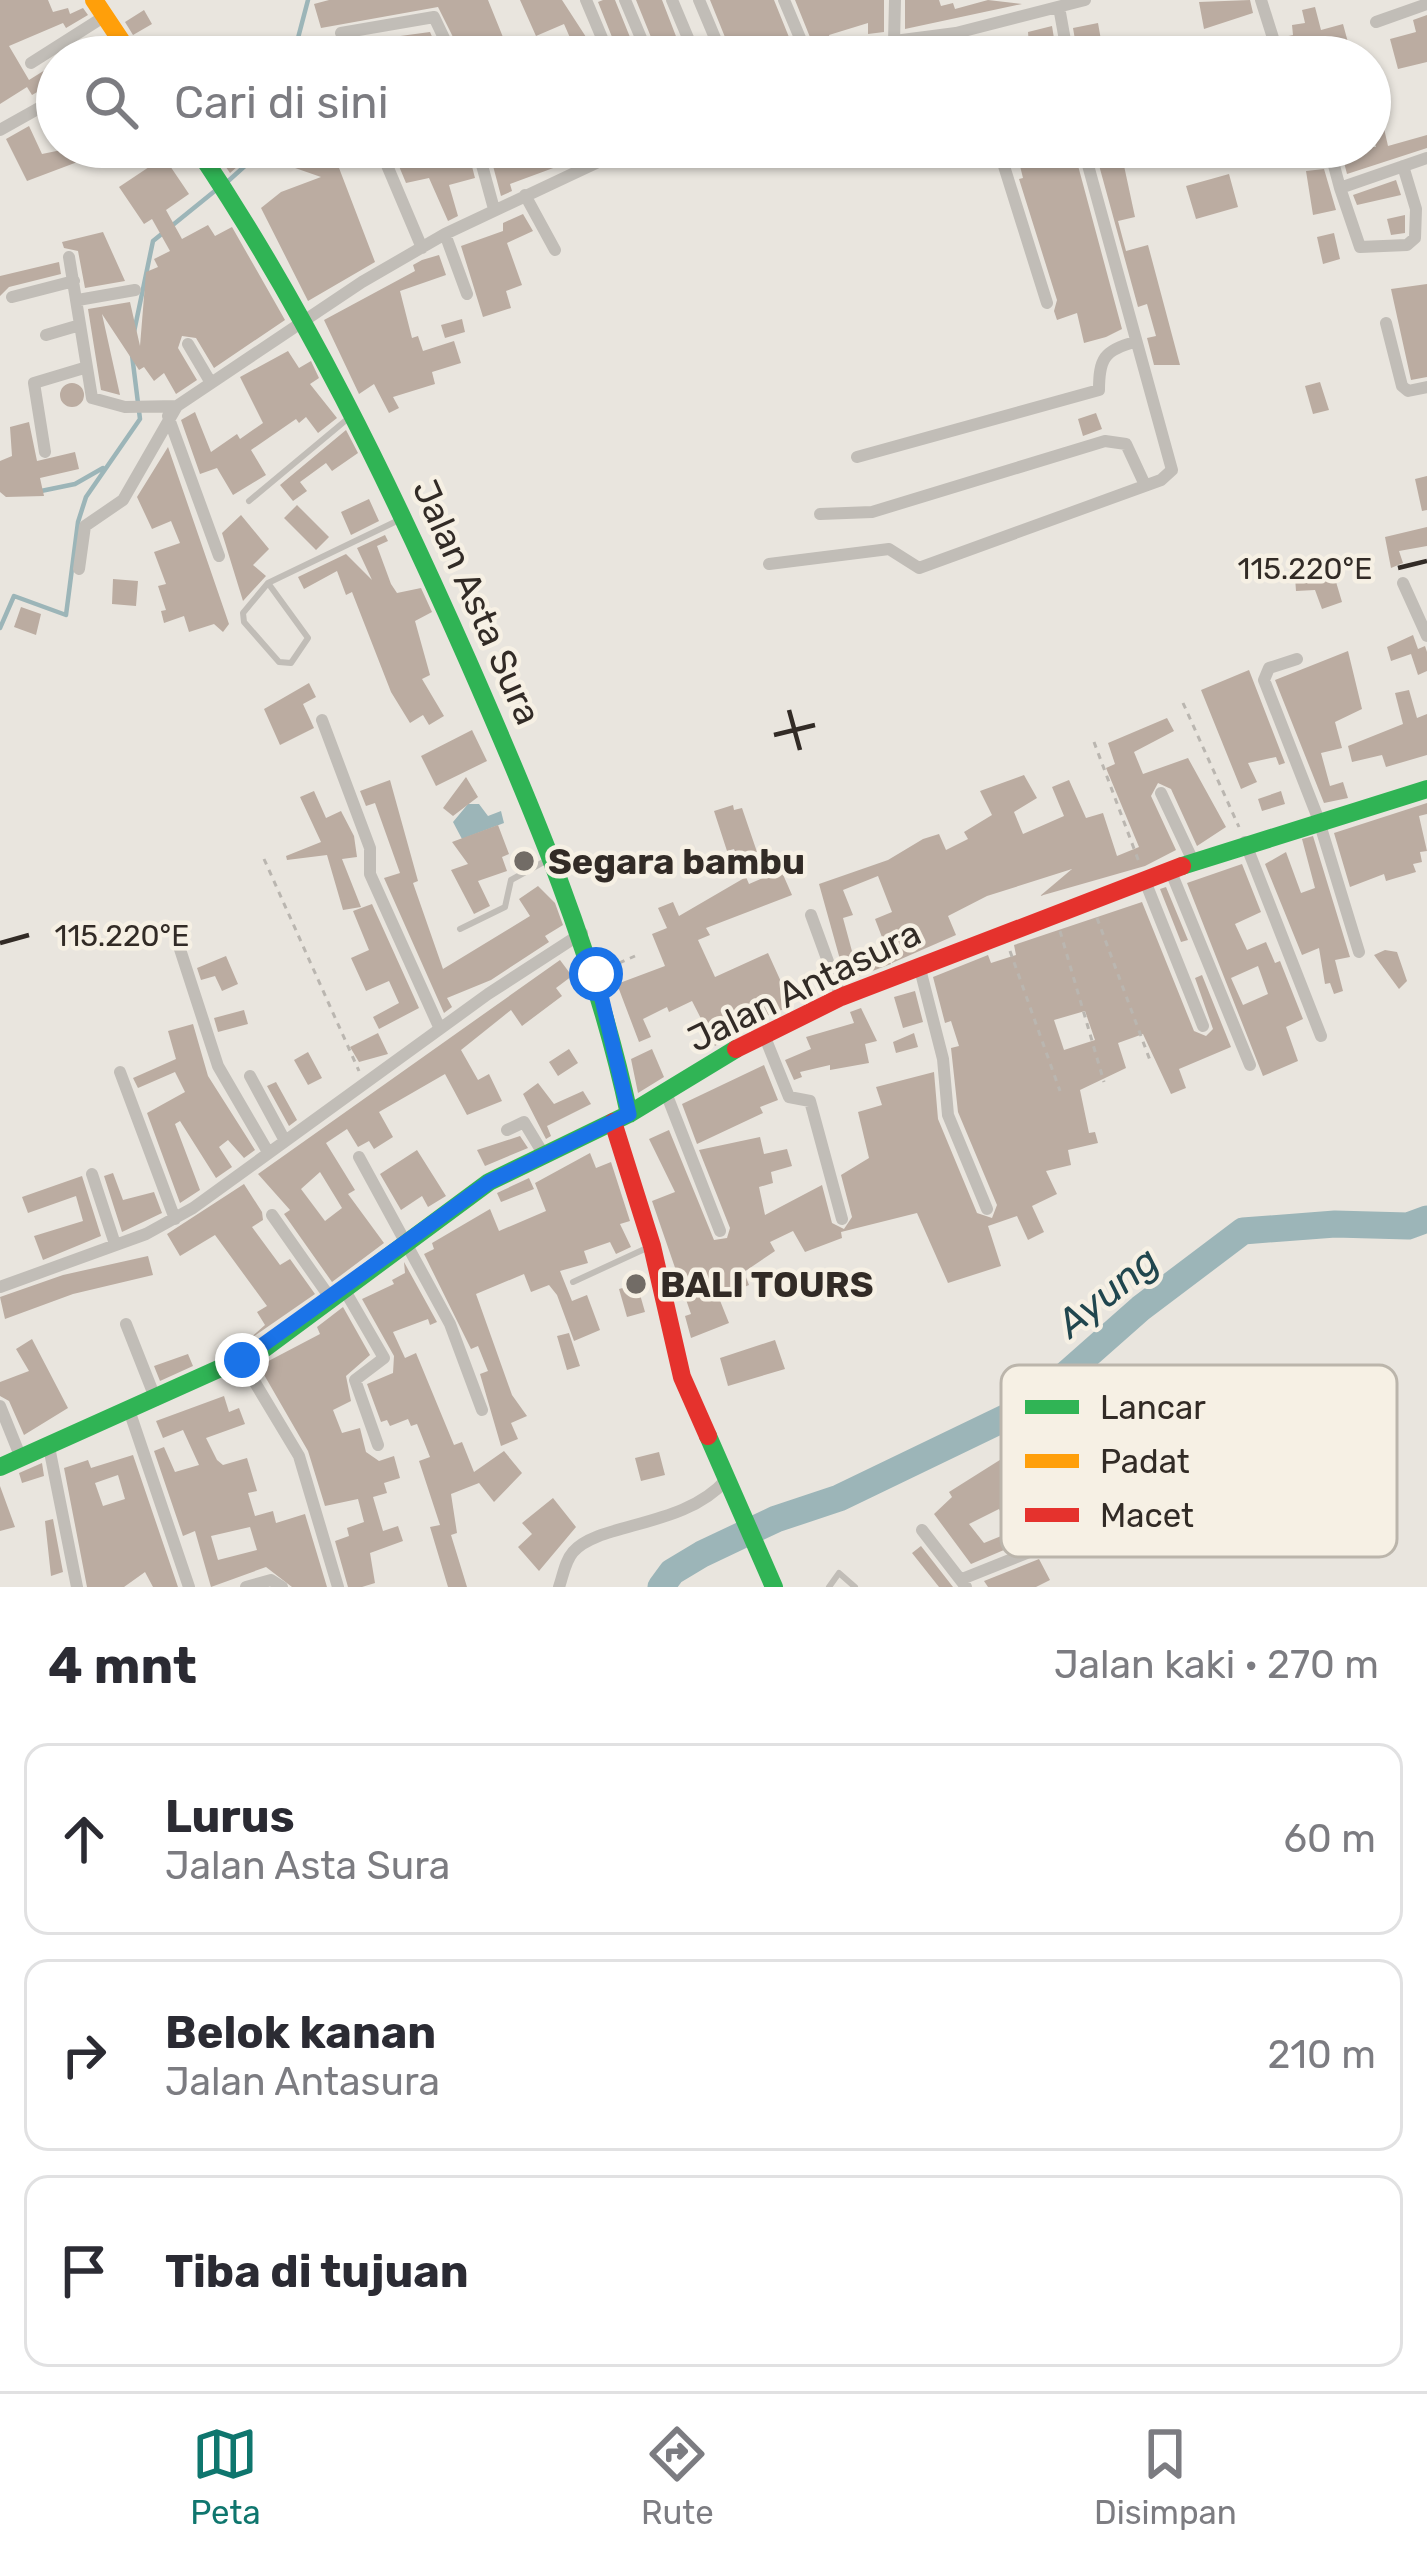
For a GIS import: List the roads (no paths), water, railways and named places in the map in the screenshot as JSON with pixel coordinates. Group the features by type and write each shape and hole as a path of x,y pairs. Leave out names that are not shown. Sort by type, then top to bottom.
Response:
{"street":[{"path":"586,0 601,36"},
{"path":"625,0 640,36"},
{"path":"672,0 687,36"},
{"path":"699,0 714,36"},
{"path":"784,0 799,36"},
{"path":"894,36 895,0"},
{"path":"1015,0 1019,18"},
{"path":"935,36 1085,0"},
{"path":"1262,0 1273,36"},
{"path":"1376,22 1427,4"},
{"path":"1049,6 1060,36"},
{"path":"65,36 100,8 118,36"},
{"path":"341,33 434,17 443,36"},
{"path":"32,63 36,60"},
{"path":"0,130 36,110"},
{"path":"1340,188 1427,158"},
{"path":"1335,168 1360,247 1410,244 1418,220 1403,166"},
{"name":"Jalan Asta Sura","path":"211,168 244,215 304,321 404,517 582,933 596,974 621,1118 682,1376 774,1587"},
{"path":"388,168 422,248"},
{"path":"483,168 494,209"},
{"path":"80,569 82,530 124,500 172,411 304,321 445,234 592,168"},
{"path":"1005,168 1047,303"},
{"path":"769,564 890,549 920,568 1167,476 1173,463 1089,168"},
{"path":"525,195 555,250"},
{"path":"445,234 467,295"},
{"path":"69,256 88,391 96,403 172,411"},
{"path":"12,297 74,281"},
{"path":"78,300 135,290"},
{"path":"1386,322 1402,386 1408,391 1427,388"},
{"path":"46,335 80,326"},
{"path":"857,457 1099,390 1100,362 1111,348 1135,341"},
{"path":"188,344 211,383"},
{"path":"45,452 34,383 84,368"},
{"path":"172,411 219,556"},
{"path":"820,514 872,512 1119,440 1126,444 1145,485"},
{"path":"1403,583 1427,636"},
{"path":"1297,659 1267,669 1264,680 1318,818 1359,952"},
{"path":"322,720 370,848 370,874 440,1029"},
{"name":"Jalan Antasura","path":"0,1467 242,1360 489,1182 621,1118 720,1058 841,998 1245,842 1427,788"},
{"path":"1161,793 1194,862"},
{"path":"1245,842 1321,1036"},
{"path":"1171,872 1250,1065"},
{"path":"1145,881 1203,1026"},
{"path":"811,915 841,998"},
{"path":"0,1287 175,1219 582,933"},
{"path":"177,940 218,1066 268,1152"},
{"path":"919,965 943,1059 948,1115 987,1209"},
{"path":"764,1035 789,1097 810,1101 842,1219"},
{"path":"120,1072 175,1219"},
{"path":"250,1076 284,1139"},
{"path":"666,1093 720,1231"},
{"path":"507,1130 524,1123 544,1155"},
{"path":"359,1157 450,1324 482,1410"},
{"path":"92,1174 115,1244"},
{"path":"272,1215 384,1358 355,1380 378,1444"},
{"path":"126,1324 156,1401"},
{"path":"242,1360 298,1456 338,1587"},
{"path":"0,1406 21,1458"},
{"path":"130,1413 189,1587"},
{"path":"49,1447 77,1587"},
{"path":"559,1587 570,1557 582,1544 684,1512 704,1503 726,1480"},
{"path":"922,1530 964,1583 1019,1557"},
{"path":"246,1587 272,1580 282,1587"}],"lane":[{"path":"249,501 354,414"},
{"path":"268,583 308,638 291,663 279,662 242,616 268,583 404,517"},
{"path":"460,929 505,907 511,880 552,858"},
{"path":"573,1282 652,1246"},
{"path":"829,1587 839,1573 855,1587"}],"water":[{"path":"468,804 479,804 488,816 501,811 504,823 462,839 453,822"}],"waterway":[{"path":"299,36 308,0"},
{"path":"226,183 243,168"},
{"path":"134,332 153,241 216,190"},
{"path":"0,628 14,596 66,615 78,522 86,497 140,419 132,355"},
{"path":"41,491 75,484 103,468"},
{"name":"Ayung","path":"1076,1365 1141,1308 1243,1231 1335,1224 1408,1226 1427,1219"},
{"name":"Ayung","path":"661,1587 672,1572 702,1554 776,1519 839,1498 1001,1420"}],"place":[{"name":"Segara bambu","path":"524,861"},
{"name":"BALI TOURS","path":"636,1284"}]}
